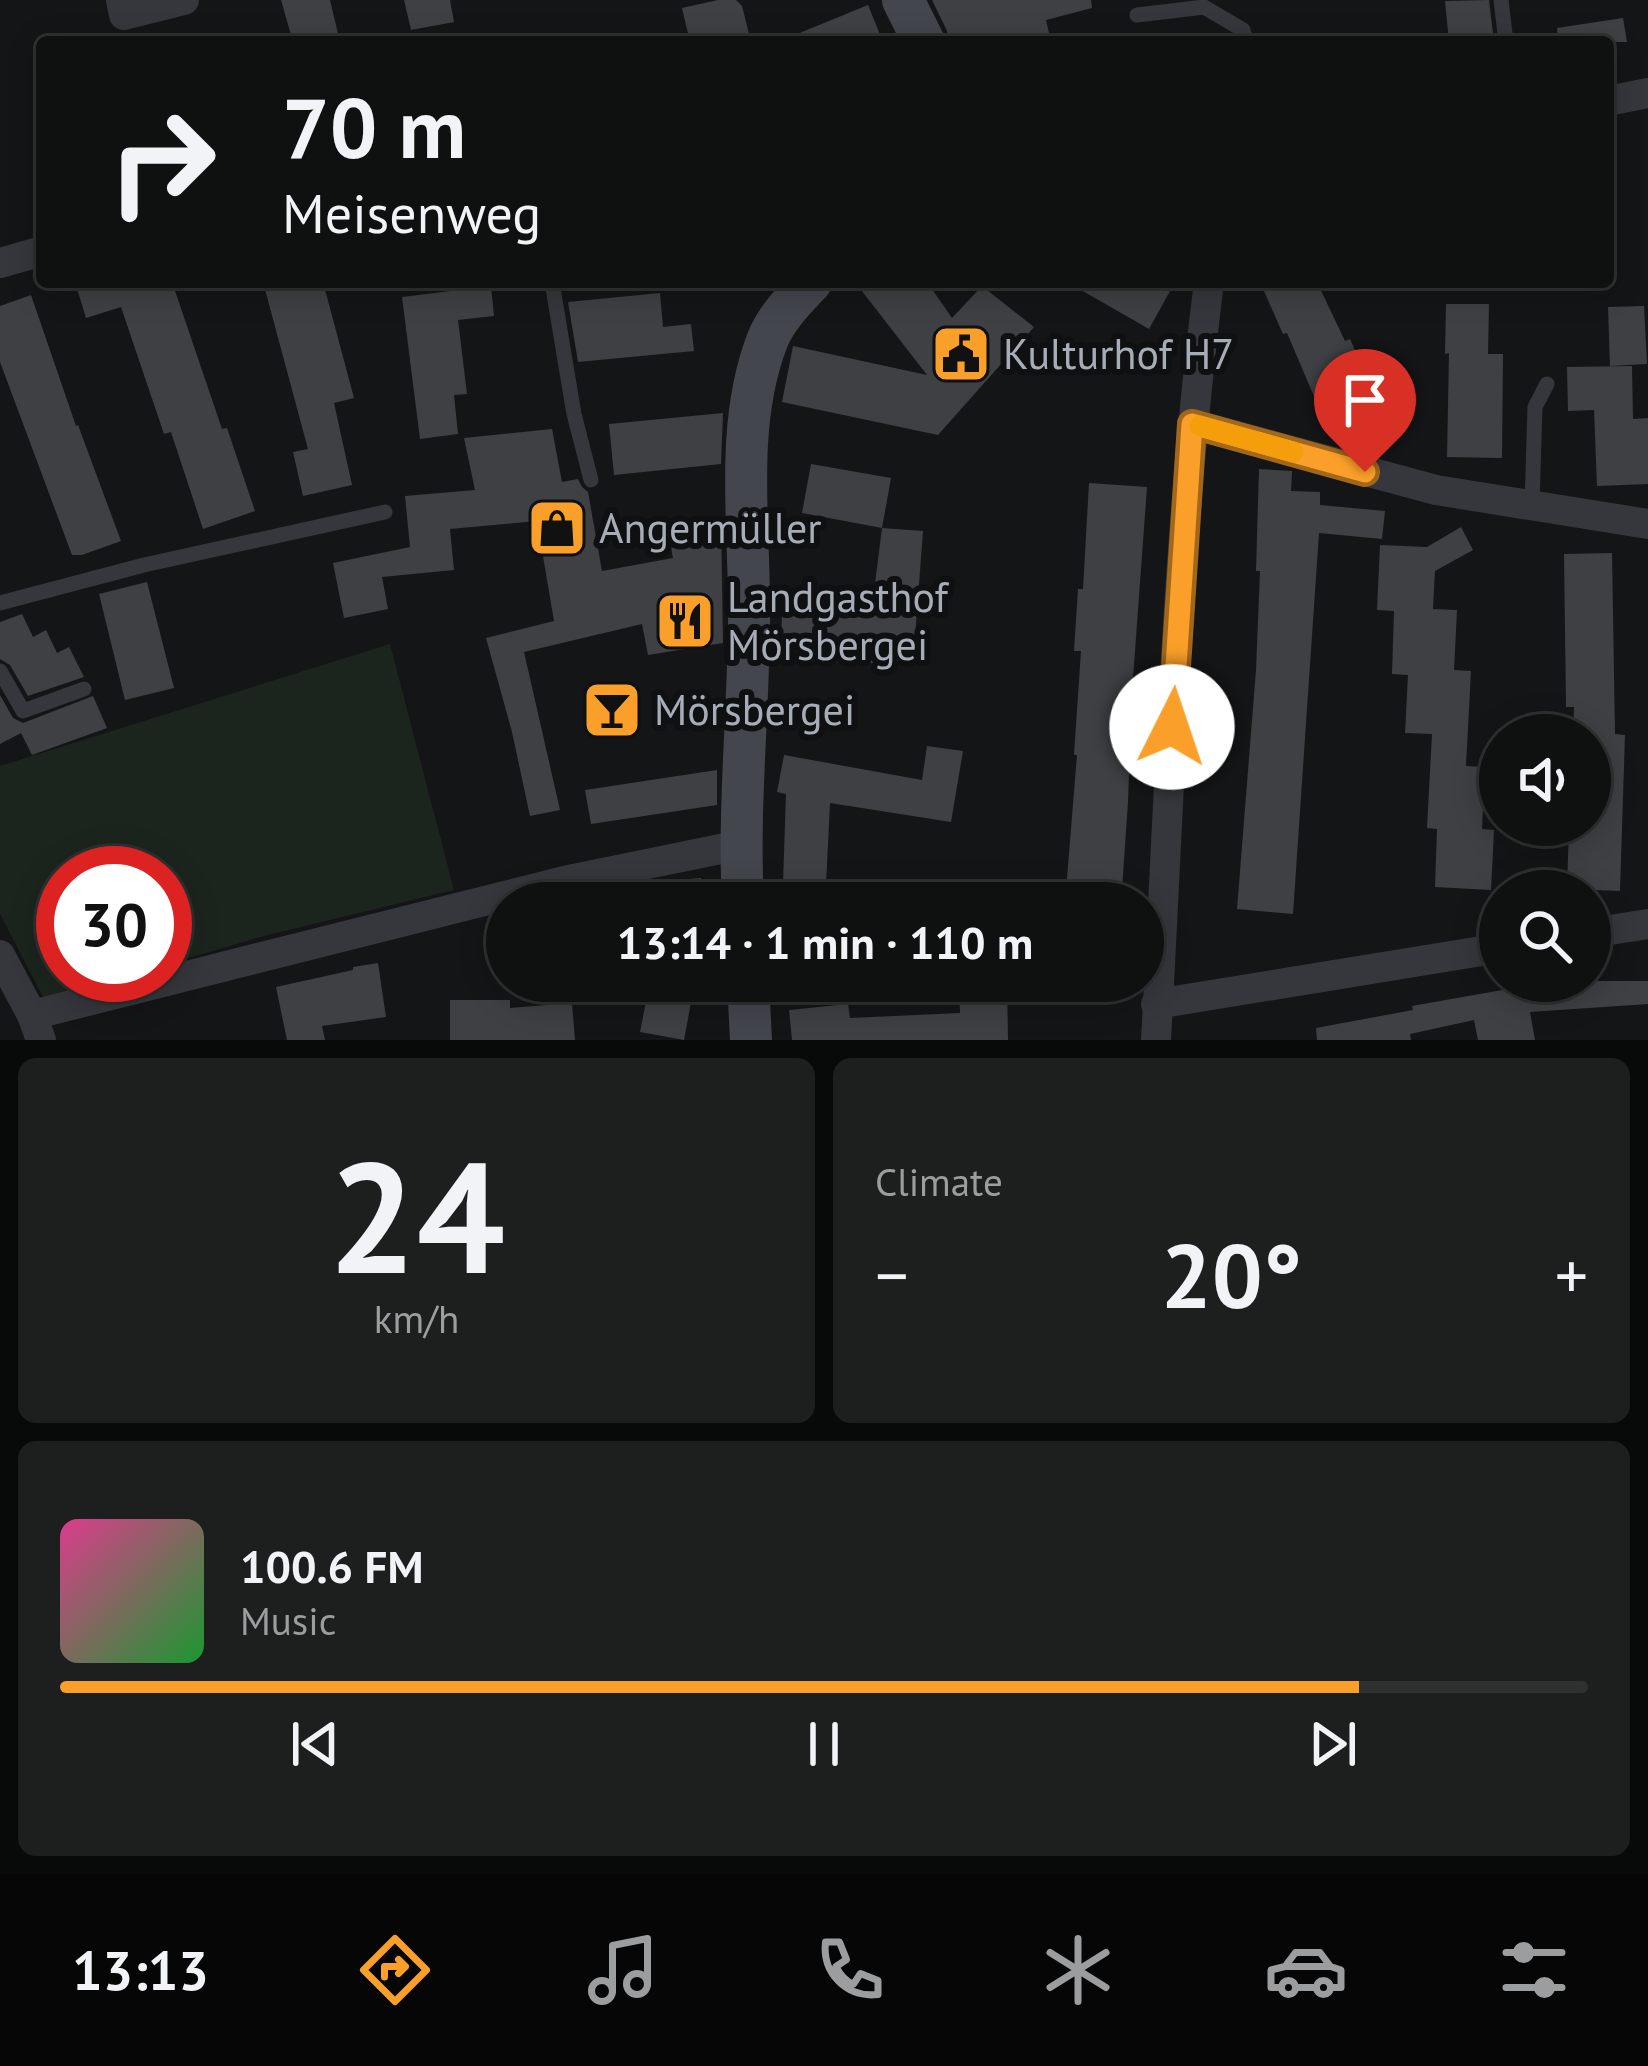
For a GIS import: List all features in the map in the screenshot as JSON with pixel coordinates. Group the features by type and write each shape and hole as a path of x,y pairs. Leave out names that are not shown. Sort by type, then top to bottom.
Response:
{"street":[{"path":"121,0 124,15 184,0"},
{"path":"903,0 921,36"},
{"path":"1614,100 1648,93"},
{"path":"0,263 36,253"},
{"path":"742,882 750,615 747,488 754,393 768,339 805,288"},
{"path":"1156,1040 1192,424 1208,288"},
{"path":"1192,424 1436,490 1648,524"},
{"path":"0,955 36,1027 564,881 740,845"},
{"path":"1611,930 1648,925"},
{"path":"1156,1004 1479,951"},
{"path":"749,1002 751,1040"}],"lane":[{"path":"1501,0 1506,36"},
{"path":"1137,15 1204,7 1243,30 1245,36"},
{"path":"553,288 574,414 591,480"},
{"path":"1532,504 1535,407 1547,384"},
{"path":"0,603 144,565 385,512"},
{"path":"0,671 23,711 84,689"}],"shaded area":[{"path":"390,644 454,890 192,957 192,846 36,846 36,984 0,914 0,766"}],"building":[{"path":"281,0 330,0 339,36 291,36"},
{"path":"404,0 450,0 454,22 411,30"},
{"path":"736,0 750,36 689,36 682,8"},
{"path":"932,0 1091,0 1092,8 1046,20 1050,36 948,36"},
{"path":"1489,0 1493,36 1448,36 1445,1"},
{"path":"868,5 881,36 792,36"},
{"path":"1623,18 1627,42 1614,42 1614,36 1558,36 1557,28"},
{"path":"77,288 174,288 255,511 203,529 171,432 164,434 121,307 86,318"},
{"path":"265,288 325,288 354,398 334,403 352,485 303,496 293,452 308,449"},
{"path":"491,288 494,316 458,320 467,394 454,395 458,434 420,439 402,297"},
{"name":"Kulturhof H7","path":"860,288 931,288 952,318 985,288 1034,327 938,435 782,402 793,346 927,375"},
{"path":"1077,288 1172,288 1149,329"},
{"path":"1263,288 1320,288 1377,399 1325,422 1287,333 1283,334"},
{"path":"660,293 663,327 691,324 694,351 578,362 568,302"},
{"path":"31,295 121,541 82,555 72,555 0,362 0,306"},
{"path":"1446,304 1489,304 1488,354 1503,354 1502,458 1447,457"},
{"path":"1644,306 1647,364 1610,366 1608,307"},
{"path":"1632,366 1633,419 1648,418 1648,484 1597,486 1594,410 1568,411 1567,367"},
{"path":"723,413 721,464 614,475 609,424"},
{"path":"552,429 562,482 578,479 588,492 602,571 673,558 667,527 721,517 723,643 648,655 642,624 524,652 560,810 530,816 486,638 554,621 537,521 450,529 454,570 382,577 388,609 344,618 333,563 410,547 405,496 475,490 464,438"},
{"path":"811,464 891,478 882,528 802,513"},
{"path":"1259,469 1292,471 1291,491 1320,492 1320,505 1385,511 1382,539 1319,533 1293,914 1237,909 1256,670"},
{"path":"1089,483 1147,487 1122,882 1067,882 1081,651 1074,651 1078,589 1083,589"},
{"path":"1461,527 1473,550 1435,571 1433,609 1457,610 1454,670 1471,671 1466,766 1479,767 1479,846 1493,846 1492,870 1479,870 1479,889 1435,887 1437,829 1427,828 1432,734 1405,733 1408,675 1392,674 1394,611 1377,610 1380,545 1427,547"},
{"path":"882,528 923,531 913,664 780,661 782,616 871,615"},
{"path":"1612,553 1615,734 1625,735 1620,891 1611,891 1611,870 1568,870 1568,846 1611,846 1611,714 1574,714 1574,707 1566,707 1564,554"},
{"path":"147,582 174,688 125,700 99,594"},
{"path":"22,614 33,637 46,630 57,653 69,647 84,677 28,696 10,665 0,659 0,622"},
{"path":"0,695 13,718 23,723 93,696 107,728 32,755 21,733 0,744"},
{"path":"927,746 963,751 951,822 830,803 826,882 783,882 786,794 777,792 784,755 922,780"},
{"path":"717,770 717,805 591,824 585,790"},
{"path":"701,878 701,882 655,882"},
{"path":"378,963 386,1017 322,1026 325,1040 287,1040 276,987"},
{"path":"1611,981 1648,981 1648,1004 1530,1012 1535,1040 1478,1040 1474,1020 1410,1034 1411,1040 1317,1040 1316,1028 1413,1010 1412,1006 1479,994 1479,1002 1611,1002"},
{"path":"450,1000 510,1002 510,1008 572,1003 575,1040 450,1040"},
{"path":"646,1002 691,1002 684,1040 640,1032"},
{"path":"960,1002 1007,1002 1008,1040 792,1040 789,1010 848,1004 850,1018 960,1013"}],"slow traffic":[{"path":"1200,426 1293,452"}],"place":[{"name":"Kulturhof H7","path":"961,354"},
{"name":"Angermüller","path":"557,528"},
{"name":"Landgasthof Mörsbergei","path":"685,621"},
{"name":"Mörsbergei","path":"612,710"}],"route":[{"path":"1172,727 1192,424 1365,472"}]}
